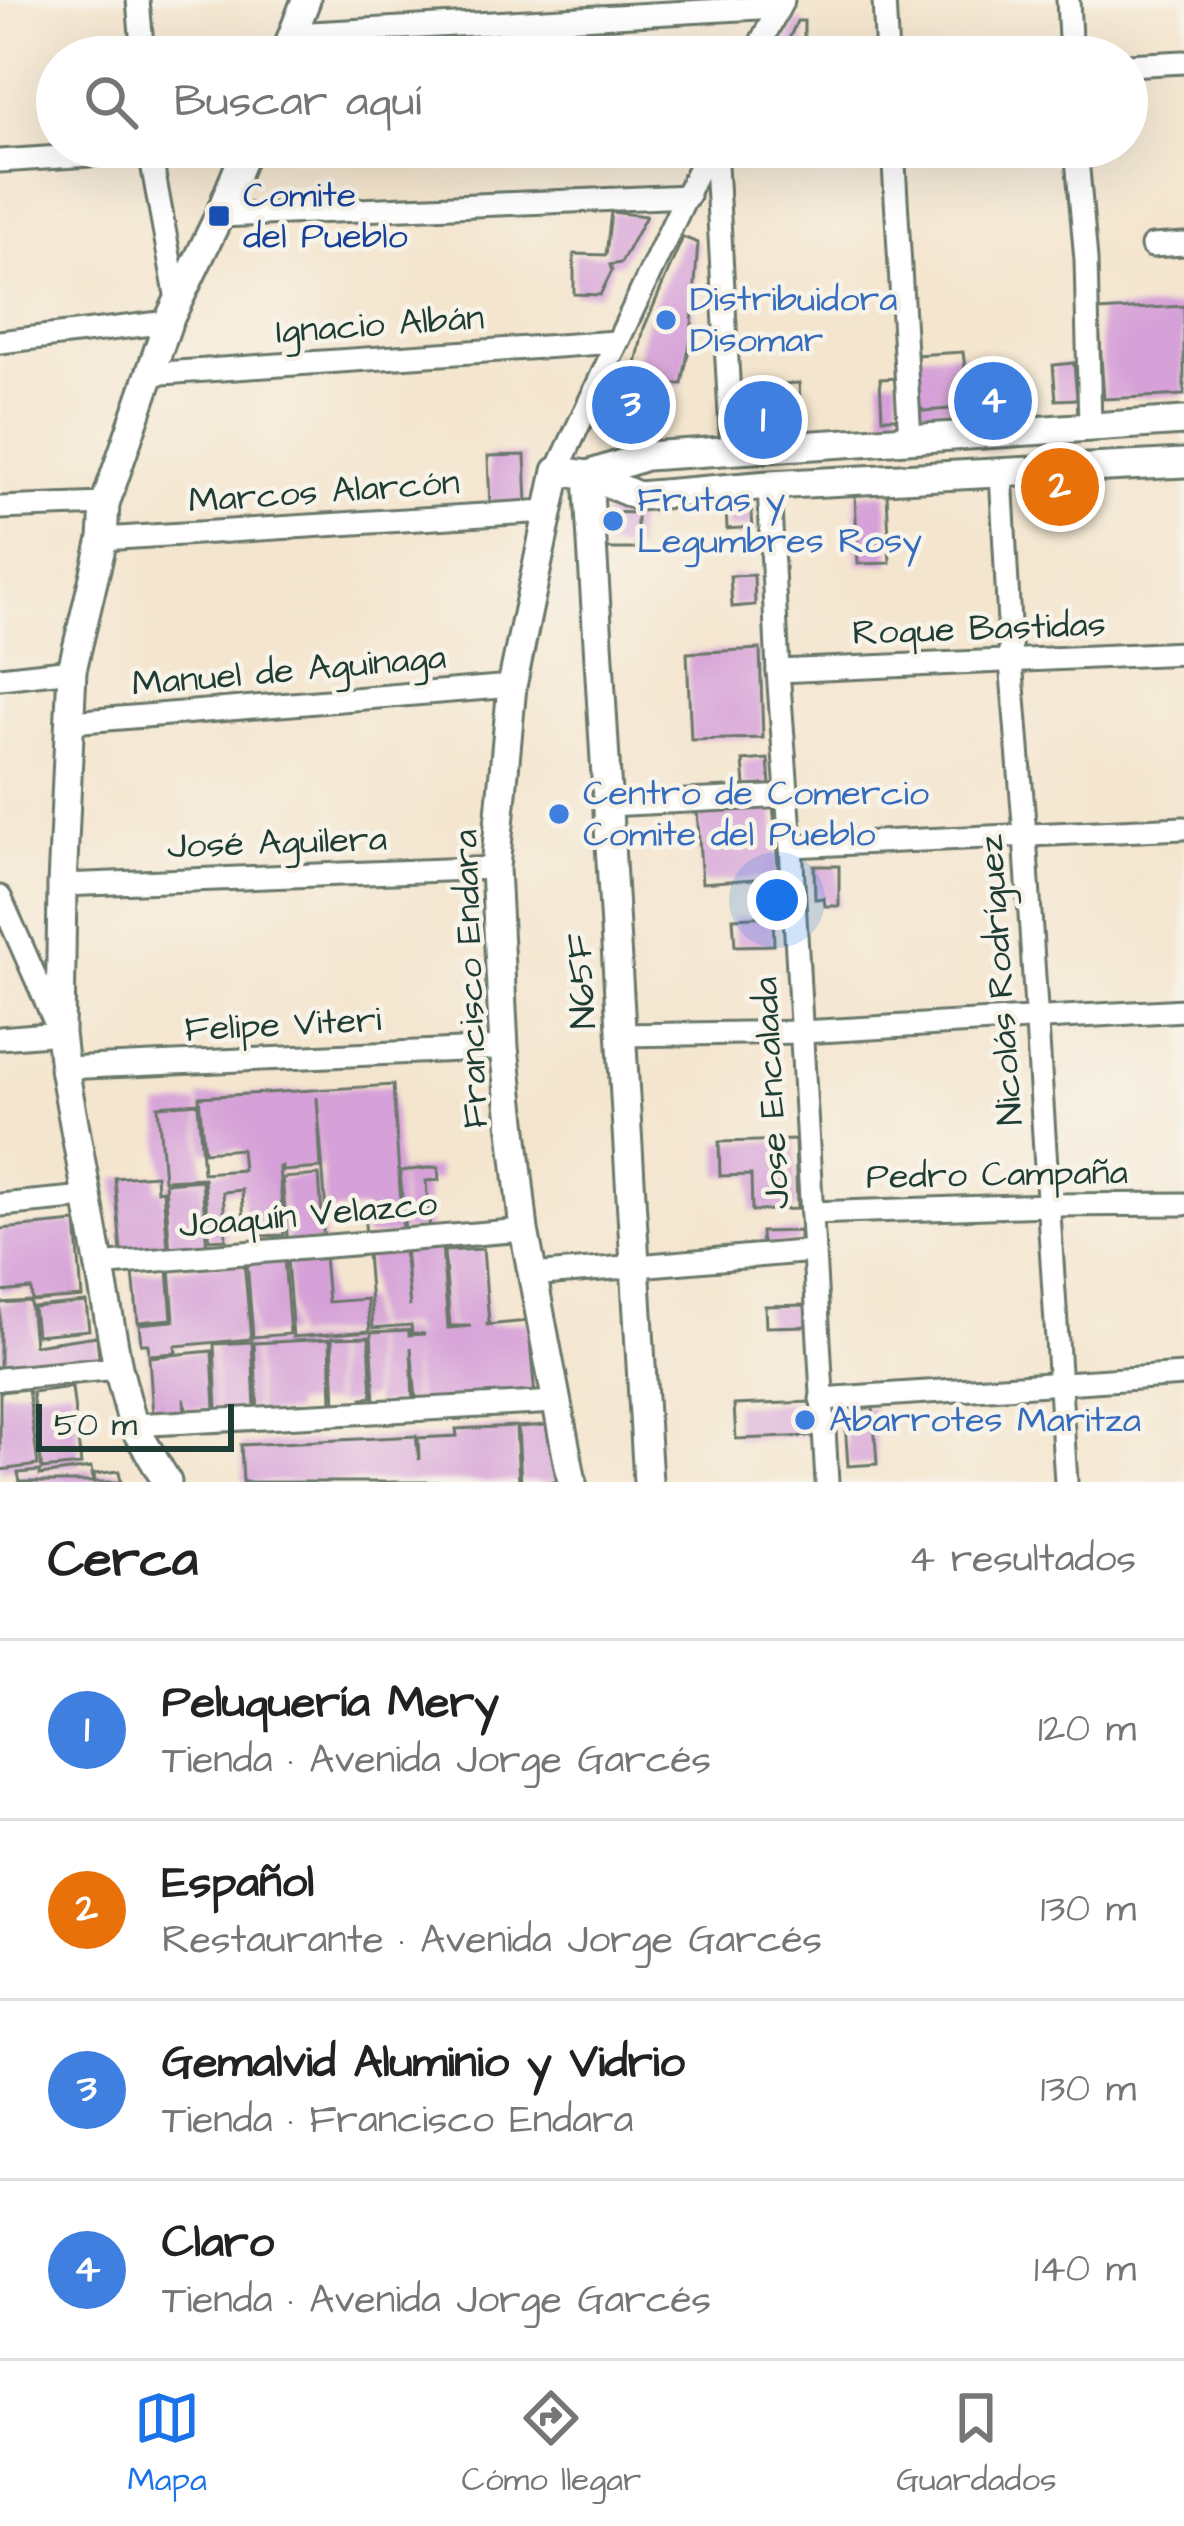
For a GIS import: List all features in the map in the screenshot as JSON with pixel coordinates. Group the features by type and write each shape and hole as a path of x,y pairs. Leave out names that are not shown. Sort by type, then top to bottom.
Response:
{"street":[{"path":"138,0 141,36"},
{"path":"293,36 306,0"},
{"path":"884,0 886,36"},
{"path":"1068,0 1070,36"},
{"path":"403,36 780,3"},
{"path":"764,36 780,3"},
{"path":"1148,64 1184,62"},
{"path":"0,160 36,157"},
{"path":"153,168 173,314"},
{"path":"166,1482 134,1425 118,1368 60,1034 72,670 103,539 105,504 148,374 238,168"},
{"name":"Francisco Endara","path":"572,1482 524,1230 504,1048 495,868 512,686 557,471 702,168"},
{"path":"713,168 733,450"},
{"path":"893,168 910,439"},
{"path":"1078,168 1086,260 1090,427"},
{"path":"219,216 688,196"},
{"path":"1152,245 1184,244"},
{"path":"0,342 173,314"},
{"name":"Ignacio Albán","path":"148,374 616,342"},
{"path":"588,476 646,456 1184,421"},
{"path":"557,471 588,476 638,496 1184,463"},
{"name":"Nicolás Rodríguez","path":"1001,473 1066,1482"},
{"name":"N65F","path":"588,476 647,1482"},
{"name":"Jose Encalada","path":"769,485 827,1482"},
{"path":"0,508 105,504"},
{"name":"Marcos Alarcón","path":"103,539 548,511"},
{"name":"Roque Bastidas","path":"778,671 1184,653"},
{"path":"0,678 72,670"},
{"name":"Manuel de Aguinaga","path":"71,722 512,686"},
{"path":"607,805 788,796"},
{"path":"791,846 1184,828"},
{"name":"José Aguilera","path":"62,885 495,868"},
{"path":"0,897 60,1034"},
{"path":"621,1035 802,1032 1184,1010"},
{"path":"0,1038 60,1034"},
{"name":"Felipe Viteri","path":"64,1068 504,1048"},
{"path":"0,1205 86,1197"},
{"name":"Pedro Campaña","path":"812,1213 1184,1204"},
{"name":"Joaquín Velazco","path":"97,1265 524,1230"},
{"path":"532,1275 814,1251"},
{"path":"0,1379 118,1368"},
{"path":"821,1399 1184,1375"},
{"path":"134,1425 556,1402"}],"building":[{"path":"797,21 804,21 804,36 790,36"},
{"path":"611,212 646,216 621,263 610,265 612,271 600,295 574,294 574,254 606,255"},
{"path":"683,237 698,243 691,338 682,384 668,384 664,427 622,426 644,328"},
{"path":"1184,306 1184,395 1104,399 1098,311"},
{"path":"963,352 965,368 1010,364 1013,404 924,411 919,406 915,355"},
{"path":"1074,363 1077,399 1056,400 1053,365"},
{"path":"898,378 899,418 882,418 880,379"},
{"path":"799,383 801,425 748,427 746,386"},
{"path":"525,455 527,505 490,506 488,456"},
{"path":"887,493 890,563 858,564 855,494"},
{"path":"751,505 753,527 727,529 726,506"},
{"path":"603,512 637,513 637,549 603,549"},
{"path":"754,575 755,605 732,607 730,576"},
{"path":"760,649 763,738 691,740 687,653"},
{"path":"768,759 770,785 745,786 743,761"},
{"path":"773,804 779,877 702,883 697,809"},
{"path":"814,866 839,866 839,906 825,906 824,898 815,899"},
{"path":"773,916 774,945 735,946 733,918"},
{"path":"393,1085 403,1235 366,1237 364,1209 326,1212 317,1097 321,1168 282,1171 279,1167 284,1235 262,1236 262,1222 244,1223 242,1190 223,1192 226,1239 209,1240 204,1178 164,1180 158,1106 198,1103 203,1173 243,1170 241,1149 204,1152 199,1097"},
{"path":"795,1140 797,1209 752,1211 751,1175 720,1176 719,1142"},
{"path":"438,1167 439,1180 426,1181 430,1230 405,1232 400,1171"},
{"path":"156,1175 157,1191 163,1190 168,1248 121,1252 115,1178"},
{"path":"319,1175 324,1242 288,1245 282,1178"},
{"path":"202,1180 207,1251 170,1254 165,1183"},
{"path":"76,1222 82,1297 32,1301 31,1289 0,1292 0,1229"},
{"path":"799,1231 799,1244 762,1245 761,1232"},
{"path":"442,1245 448,1328 471,1326 450,1326 444,1251 483,1249 486,1325 528,1321 535,1396 417,1409 411,1347 413,1402 375,1404 371,1332 425,1334 412,1333 411,1325 373,1328 367,1253 404,1250 410,1307 405,1248"},
{"path":"324,1255 328,1302 367,1299 370,1331 293,1337 287,1258"},
{"path":"284,1259 290,1334 253,1337 247,1262"},
{"path":"244,1262 251,1339 175,1346 176,1353 149,1355 148,1344 141,1344 139,1324 174,1321 170,1268"},
{"path":"168,1270 172,1319 138,1322 133,1273"},
{"path":"30,1301 34,1345 97,1336 100,1367 0,1375 0,1303"},
{"path":"86,1302 89,1330 36,1335 33,1307"},
{"path":"806,1305 806,1326 766,1327 765,1306"},
{"path":"369,1337 372,1397 362,1398 362,1403 335,1404 332,1338"},
{"path":"330,1339 332,1403 294,1404 294,1413 258,1414 254,1343"},
{"path":"252,1342 255,1408 217,1410 214,1344"},
{"path":"212,1351 215,1409 187,1410 184,1398 185,1413 153,1415 149,1357"},
{"path":"72,1387 81,1465 42,1469 32,1392"},
{"path":"28,1389 38,1465 0,1470 0,1392"},
{"path":"811,1402 813,1436 736,1439 734,1405"},
{"path":"873,1407 877,1464 848,1466 844,1409"},
{"path":"546,1425 557,1482 521,1482 518,1427"},
{"path":"516,1426 519,1482 243,1482 241,1445 416,1436 419,1460 418,1438 457,1436 456,1429"},
{"path":"91,1468 93,1482 20,1482 18,1473 40,1471 40,1475"},
{"path":"119,1471 121,1482 95,1482 94,1474"}],"place":[{"name":"Comite del Pueblo","path":"219,216"},
{"name":"Distribuidora Disomar","path":"666,320"},
{"name":"Claro","path":"993,401"},
{"name":"Gemalvid Aluminio y Vidrio","path":"631,405"},
{"name":"Peluquería Mery","path":"763,420"},
{"name":"Español","path":"1060,487"},
{"name":"Frutas y Legumbres Rosy","path":"613,521"},
{"name":"Centro de Comercio Comite del Pueblo","path":"559,814"},
{"name":"Abarrotes Maritza","path":"805,1420"}]}
